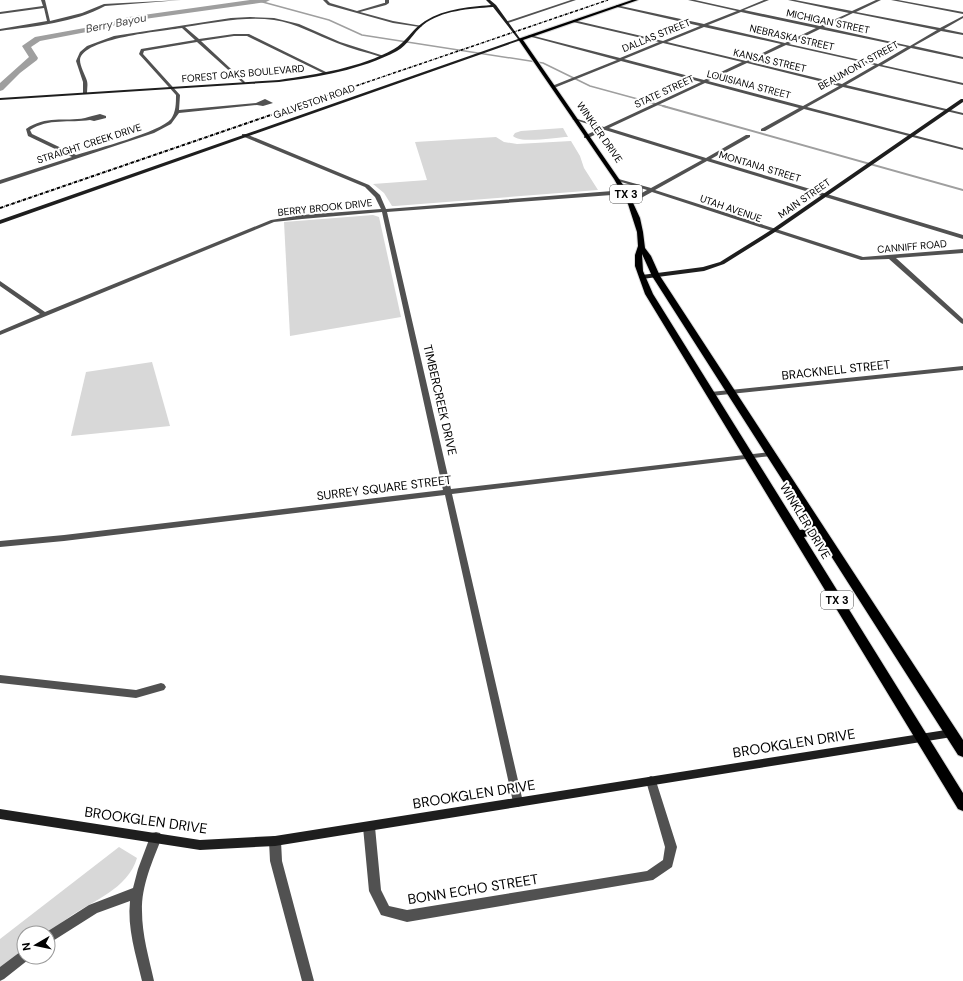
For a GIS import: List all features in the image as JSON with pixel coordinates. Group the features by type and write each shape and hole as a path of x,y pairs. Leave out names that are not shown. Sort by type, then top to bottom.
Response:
{"main road":[{"name":"GALVESTON ROAD","path":"520,39 636,0"},
{"name":"WINKLER DRIVE","path":"520,39 625,192 636,214 641,248 647,256 656,276 963,751"},
{"name":"WINKLER DRIVE","path":"641,248 638,256 642,277 649,294 963,805"},
{"path":"797,534 821,530"}],"street":[{"path":"43,0 49,22"},
{"path":"104,0 104,5"},
{"path":"0,30 49,22 93,11 104,5 178,0"},
{"path":"325,0 329,4 393,22 420,26"},
{"path":"358,12 387,3 387,0"},
{"path":"488,0 495,6 520,39"},
{"path":"508,22 574,0"},
{"name":"MICHIGAN STREET","path":"690,0 963,58"},
{"name":"DALLAS STREET","path":"553,87 767,0"},
{"path":"790,0 963,34"},
{"name":"STATE STREET","path":"586,137 879,0"},
{"path":"892,0 963,13"},
{"name":"FOREST OAKS BOULEVARD","path":"2,99 294,79 326,73 382,56 402,45 420,26 446,13 495,6"},
{"name":"NEBRASKA STREET","path":"617,6 963,84"},
{"path":"0,13 45,7"},
{"name":"BEAUMONT STREET","path":"763,130 963,18"},
{"path":"85,93 85,82 78,61 81,53 88,47 129,34 231,19 274,19 298,25 334,41 382,56"},
{"name":"KANSAS STREET","path":"574,21 963,114"},
{"path":"182,26 244,83"},
{"path":"258,104 177,112 178,95 141,54 142,50 196,40 234,35 248,35 326,73"},
{"name":"LOUISIANA STREET","path":"530,36 963,149"},
{"name":"GALVESTON ROAD","path":"0,222 520,39"},
{"name":"MAIN STREET","path":"642,277 656,276 713,266 722,263 773,231 823,195 963,100"},
{"name":"STRAIGHT CREEK DRIVE","path":"0,182 160,129 172,122 177,112"},
{"path":"76,157 30,135 28,130 32,126 41,124 89,119"},
{"name":"MONTANA STREET","path":"574,119 963,237"},
{"name":"TIMBERCREEK DRIVE","path":"244,135 367,186 376,192 384,210 518,802"},
{"path":"630,202 748,136"},
{"name":"UTAH AVENUE","path":"617,179 773,231 863,259"},
{"name":"BERRY BROOK DRIVE","path":"0,333 261,225 302,217 625,192"},
{"name":"CANNIFF ROAD","path":"863,259 963,251"},
{"path":"890,256 925,290 963,322"},
{"path":"0,283 44,314"},
{"name":"BRACKNELL STREET","path":"711,394 963,368"},
{"name":"SURREY SQUARE STREET","path":"0,544 449,493 771,454"},
{"path":"0,679 136,694 161,687"},
{"name":"BROOKGLEN DRIVE","path":"0,814 200,845 275,842 952,733"},
{"name":"BONN ECHO STREET","path":"368,827 375,891 385,911 407,916 650,875 668,863 671,847 651,781"},
{"path":"148,981 135,903 156,837"},
{"path":"275,842 276,861 308,981"},
{"path":"56,933 93,909 138,892"},
{"path":"0,975 16,962"}],"shaded area":[{"path":"563,128 568,137 523,140 513,136 515,133 521,131"},
{"path":"496,137 504,142 517,144 571,141 580,156 584,168 598,190 392,206 384,193 373,184 427,180 415,142"},
{"path":"373,215 379,217 401,317 290,336 284,222"},
{"path":"152,362 170,426 71,436 86,372"},
{"path":"119,847 137,858 126,878 118,886 56,927 56,925 18,925"},
{"path":"16,927 16,960 0,973 0,939"}],"waterway":[{"name":"Berry Bayou","path":"0,88 17,71 34,58 26,46 38,39 102,27 129,19 266,0"},
{"path":"259,1 329,20 362,35 543,63 590,86 667,107"},
{"path":"663,106 963,190"}],"railway":[{"path":"294,107 608,0"},
{"path":"0,208 297,106"}]}
